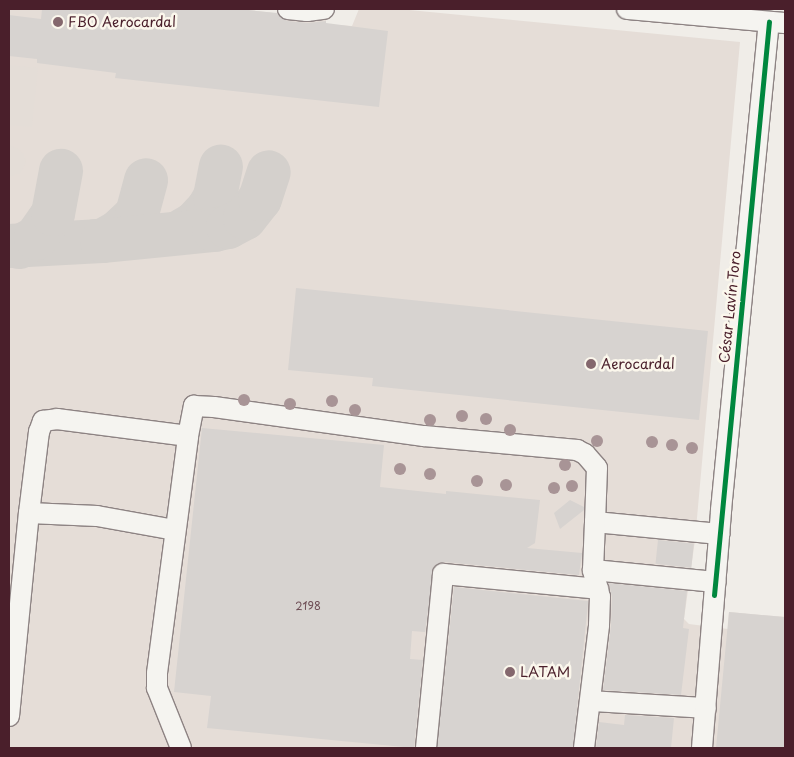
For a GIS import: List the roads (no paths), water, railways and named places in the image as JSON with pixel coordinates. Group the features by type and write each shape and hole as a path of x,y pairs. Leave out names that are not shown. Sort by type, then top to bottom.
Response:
{"street":[{"path":"288,9 307,11 324,9"},
{"path":"627,9 777,22"},
{"name":"César Lavín Toro","path":"702,748 719,534 777,22"},
{"path":"181,748 157,688 157,673 192,408 196,405 424,436 577,450 585,454 596,468 592,570 598,589 599,625 584,748"},
{"path":"9,716 29,513 43,421 57,419 188,436"},
{"path":"29,513 98,516 175,530"},
{"path":"595,522 719,534"},
{"path":"592,570 714,588"},
{"path":"426,748 443,574 598,589"},
{"path":"591,701 706,708"}],"place":[{"name":"FBO Aerocardal","path":"58,22"},
{"name":"Aerocardal","path":"591,364"},
{"name":"LATAM","path":"510,672"}]}
